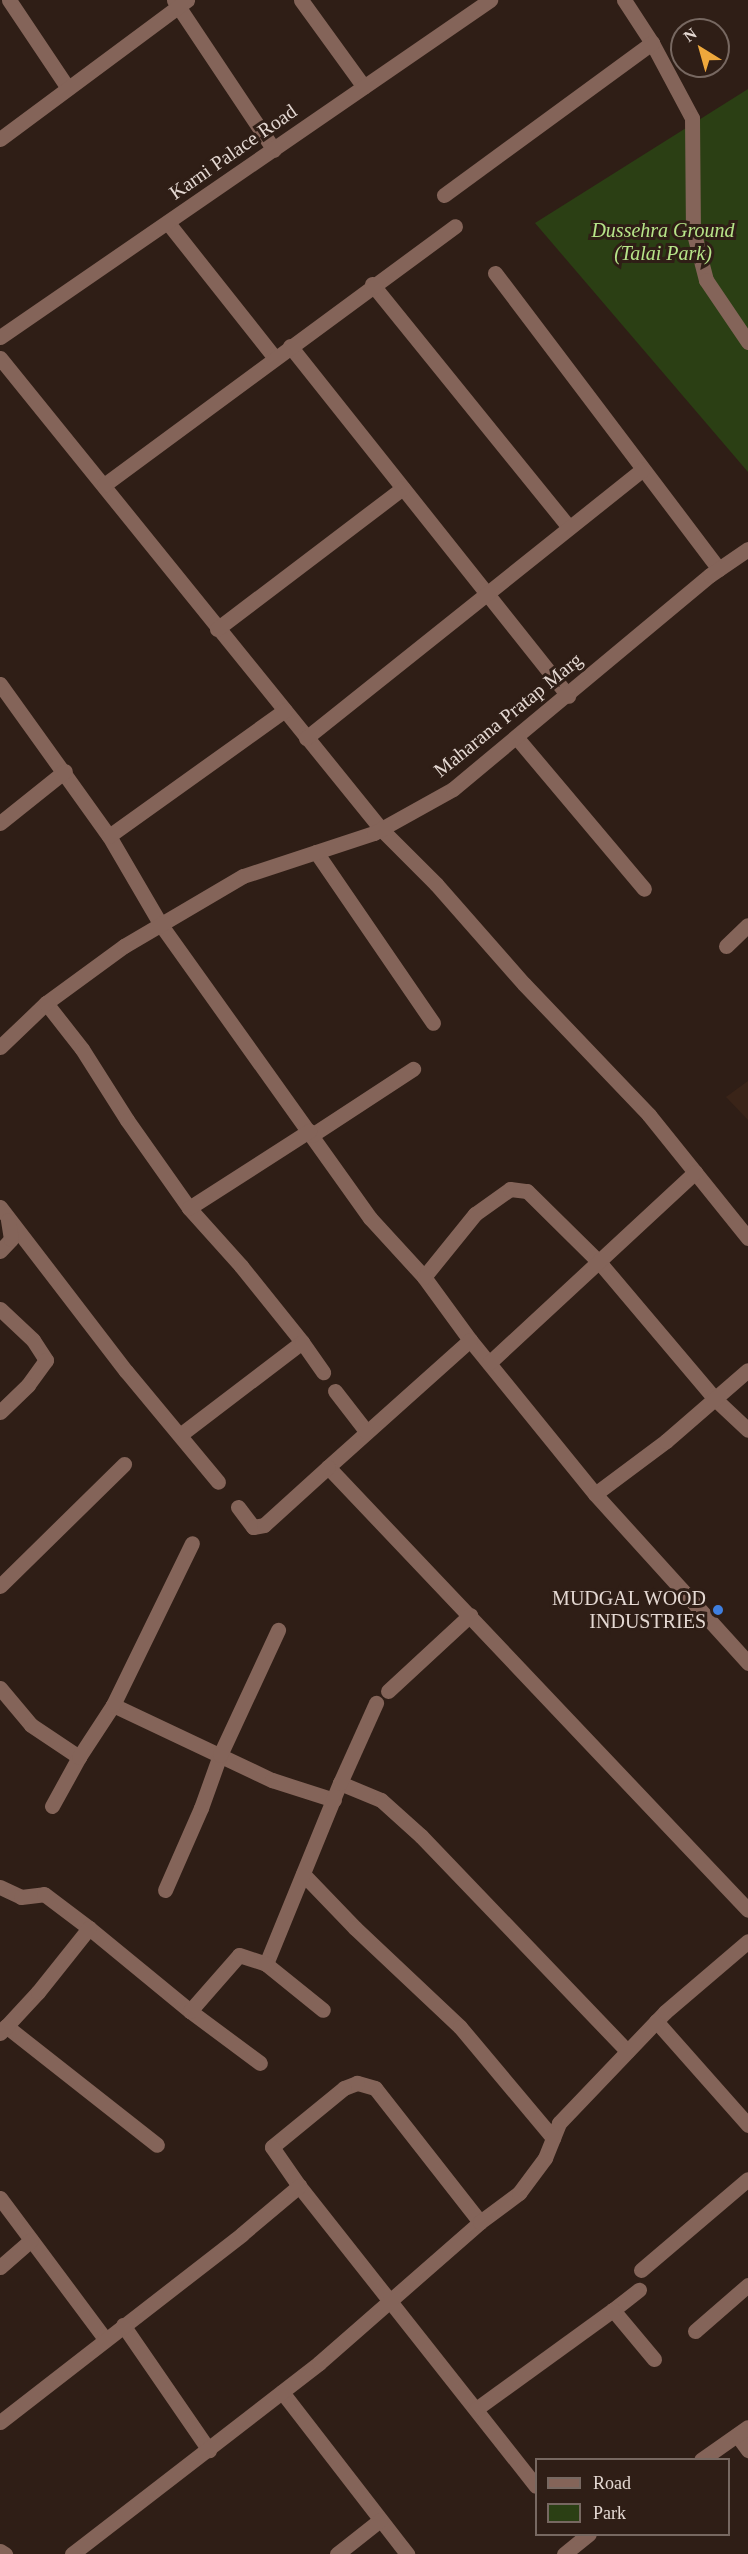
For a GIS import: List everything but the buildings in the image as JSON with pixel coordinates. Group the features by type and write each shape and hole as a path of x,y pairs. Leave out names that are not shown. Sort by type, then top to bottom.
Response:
{"street":[{"path":"9,0 68,88"},
{"path":"301,0 364,87"},
{"name":"Karni Palace Road","path":"0,337 490,0"},
{"path":"624,0 652,43 692,118 693,230 705,280 748,342"},
{"path":"0,139 180,2 274,150"},
{"path":"444,195 652,43"},
{"path":"168,223 275,358"},
{"path":"104,485 372,284 455,226"},
{"path":"495,273 719,569"},
{"path":"372,284 569,527"},
{"path":"290,346 568,696"},
{"path":"0,358 381,829 436,884 524,984 649,1115 748,1238"},
{"path":"306,738 643,468"},
{"path":"217,629 403,488"},
{"name":"Maharana Pratap Marg","path":"0,1047 46,1003 124,946 243,876 381,829 453,789 719,569 748,549"},
{"path":"0,684 65,771 109,836 161,925 370,1218 424,1277 470,1340 595,1494 748,1663"},
{"path":"109,836 285,710"},
{"path":"517,738 644,889"},
{"path":"0,823 65,771"},
{"path":"316,852 433,1023"},
{"path":"726,946 748,925"},
{"path":"46,1003 82,1049 127,1120 189,1208 241,1266 323,1372"},
{"path":"189,1208 413,1069"},
{"path":"489,1363 600,1263 695,1172"},
{"path":"424,1277 475,1214 510,1189 527,1191 600,1263 715,1399 748,1430"},
{"path":"0,1251 11,1239 4,1212"},
{"path":"4,1212 126,1371 218,1482"},
{"path":"0,1309 33,1340 46,1360 28,1385 0,1412"},
{"path":"238,1507 253,1527 264,1526 366,1431 470,1340"},
{"path":"180,1435 302,1342"},
{"path":"595,1494 748,1370"},
{"path":"334,1391 366,1431"},
{"path":"0,1586 124,1464"},
{"path":"328,1467 748,1910"},
{"path":"52,1806 79,1757 113,1705 192,1543"},
{"path":"388,1691 470,1615"},
{"path":"165,1890 201,1808 220,1755 278,1630"},
{"path":"0,1688 31,1725 79,1757"},
{"path":"266,1964 340,1783 376,1703"},
{"path":"113,1705 272,1780 334,1800"},
{"path":"340,1783 381,1800 421,1836 627,2051"},
{"path":"303,1874 355,1928 460,2027 553,2138"},
{"path":"0,1887 21,1897 44,1894 190,2011 260,2063"},
{"path":"89,1928 38,1992 3,2030 157,2145"},
{"path":"72,2554 282,2392 480,2222 519,2193 544,2158 559,2123 656,2021 748,1941"},
{"path":"190,2011 239,1955 266,1964 323,2010"},
{"path":"656,2021 748,2126"},
{"path":"480,2222 375,2088 357,2082 344,2088 272,2147 299,2186 535,2483"},
{"path":"640,2270 748,2179"},
{"path":"0,2422 243,2234 299,2186"},
{"path":"0,2198 105,2339"},
{"path":"0,2267 31,2240"},
{"path":"695,2331 748,2285"},
{"path":"476,2409 639,2290"},
{"path":"613,2310 654,2359"},
{"path":"123,2325 209,2450"},
{"path":"282,2392 407,2554"},
{"path":"704,2458 743,2431 748,2450"},
{"path":"337,2554 380,2520"},
{"path":"564,2554 581,2537"},
{"path":"93,2538 94,2554"},
{"path":"0,2551 5,2554"}],"shaded area":[{"path":"748,1081 748,1120 726,1097"}],"green space":[{"name":"Dussehra Ground (Talai Park)","path":"748,89 748,472 535,223"}],"place":[{"name":"MUDGAL WOOD INDUSTRIES","path":"718,1610"}]}
